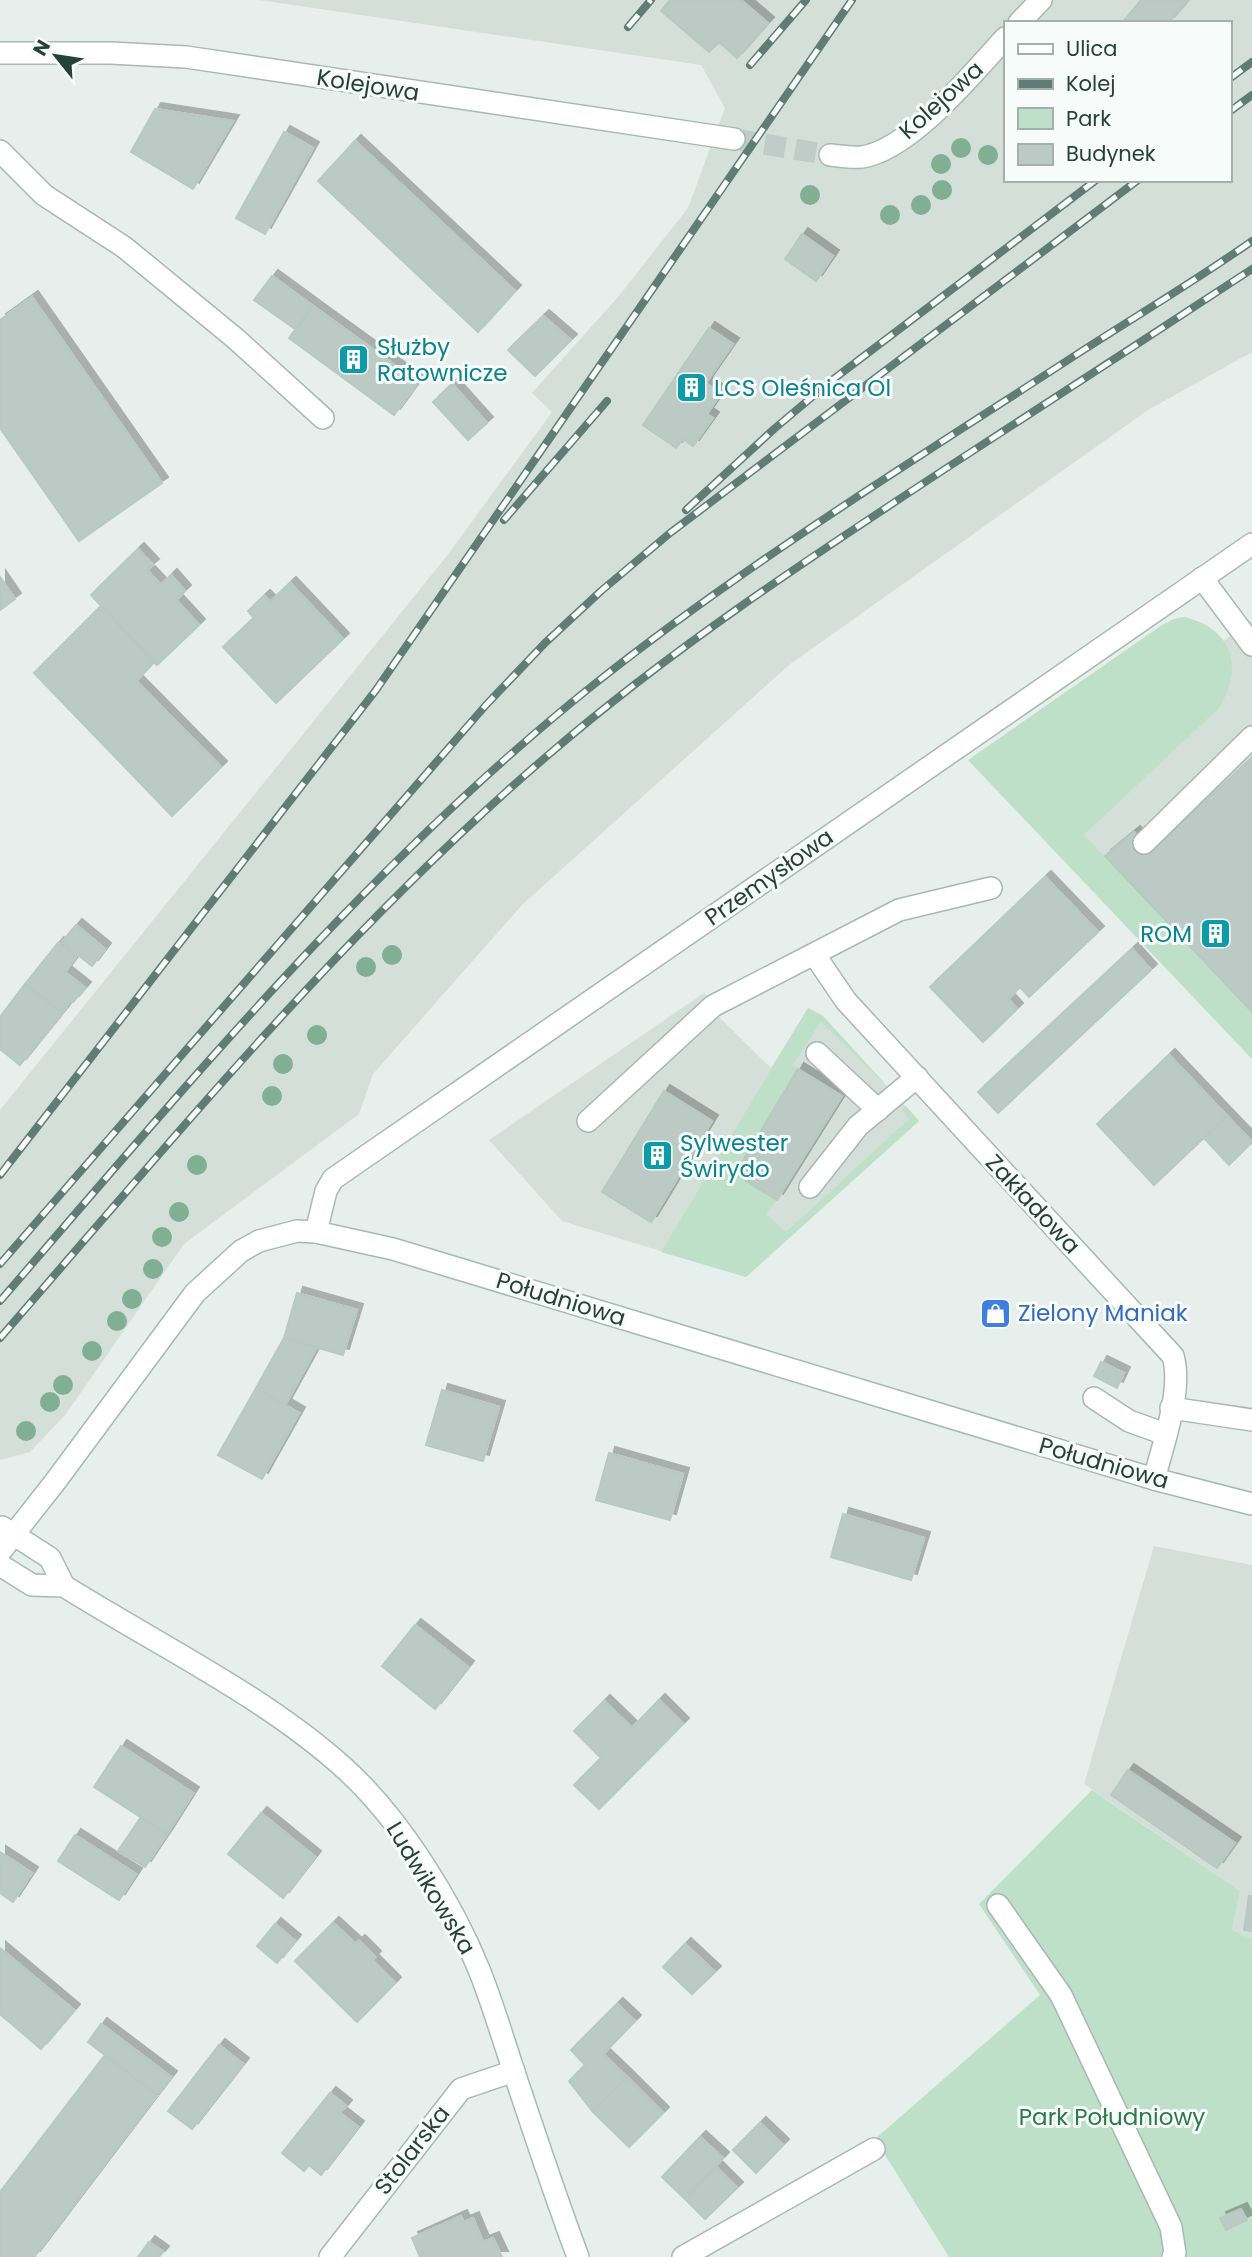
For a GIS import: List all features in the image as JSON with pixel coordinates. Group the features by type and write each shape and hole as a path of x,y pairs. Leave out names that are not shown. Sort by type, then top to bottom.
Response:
{"street":[{"path":"1021,21 1041,0"},
{"name":"Kolejowa","path":"830,155 863,157 884,149 909,133 939,107 1004,39"},
{"name":"Kolejowa","path":"0,52 186,57 734,139"},
{"path":"0,151 44,195 124,247 236,339 323,418"},
{"name":"Przemysłowa","path":"316,1232 326,1191 333,1179 1252,544"},
{"path":"1202,578 1252,645"},
{"path":"1144,843 1252,737"},
{"path":"588,1121 713,1006 899,910 991,888"},
{"name":"Zakładowa","path":"814,954 846,1001 1172,1356 1177,1378 1154,1479"},
{"path":"817,1053 878,1110"},
{"path":"810,1187 858,1126 917,1077"},
{"name":"Południowa","path":"0,1552 6,1530 32,1513 195,1293 241,1251 259,1241 297,1231 316,1232 393,1249 1154,1479 1252,1504"},
{"path":"1094,1398 1129,1421 1165,1434"},
{"path":"1171,1408 1252,1420"},
{"name":"Ludwikowska","path":"6,1530 50,1558 64,1586"},
{"name":"Ludwikowska","path":"0,1565 32,1585 64,1586 259,1704 313,1742 374,1798 404,1835 466,1942 480,1972 578,2257"},
{"path":"998,1905 1061,1995 1171,2227 1175,2253 1173,2257"},
{"name":"Stolarska","path":"330,2257 461,2089 514,2071"},
{"path":"683,2257 874,2149"}],"shaded area":[{"path":"259,0 1252,0 1252,352 1148,410 789,665 522,905 373,1074 359,1114 184,1244 66,1414 30,1452 0,1460 0,1110 446,557 552,412 532,393 618,297 688,208 725,108 701,65"},
{"path":"1252,621 1252,1059 1003,795"},
{"path":"704,993 720,1018 771,1068 808,1008 823,1016 919,1121 746,1277 562,1221 489,1140"},
{"path":"1154,1546 1252,1565 1252,1939 1232,1930 1240,1891 1084,1784"}],"green space":[{"path":"1184,617 1201,622 1223,640 1232,665 1227,693 1219,708 1084,835 1252,1012 1252,1059 968,760 1162,625"},
{"path":"808,1008 823,1016 887,1086 821,1022 793,1065 798,1069 736,1174 777,1200 766,1214 786,1232 909,1119 901,1110 906,1106 919,1121 746,1277 661,1252"},
{"name":"Park Południowy","path":"1092,1790 1240,1891 1232,1930 1252,1939 1252,2257 949,2257 875,2139 1040,1995 979,1904"}],"building":[{"path":"670,0 741,0 768,23 737,58 719,42 709,52 661,11"},
{"path":"1141,0 1188,0 1170,21 1124,21"},
{"path":"155,109 233,121 193,189 131,152"},
{"path":"284,132 313,148 265,234 236,218"},
{"path":"355,141 515,291 478,332 318,181"},
{"path":"802,234 833,256 816,281 785,259"},
{"path":"272,276 313,306 295,329 254,300"},
{"path":"32,297 162,483 79,541 0,428 0,320"},
{"name":"Służby Ratownicze","path":"313,306 418,382 394,415 289,338"},
{"path":"543,316 571,340 535,376 508,350"},
{"name":"LCS Oleśnica Ol","path":"709,328 733,344 706,383 721,393 707,414 713,418 693,446 683,439 676,448 643,425"},
{"path":"452,384 487,423 468,440 433,402"},
{"path":"138,549 153,565 147,570 161,585 171,575 185,591 176,600 199,625 157,665 91,595"},
{"path":"0,577 15,599 0,610"},
{"path":"290,583 343,639 276,703 223,647 254,618 248,611 264,596 270,602"},
{"path":"101,606 154,662 136,681 221,767 172,816 34,673"},
{"name":"ROM","path":"1252,758 1252,1012 1105,856 1134,832 1152,851"},
{"path":"1045,877 1098,932 1029,997 1020,987 1008,999 1017,1009 983,1042 930,987"},
{"path":"76,925 105,949 92,966 62,942"},
{"path":"58,943 76,957 65,972 85,988 73,1002 71,1000 62,1013 25,984"},
{"path":"1132,949 1151,970 998,1113 978,1092"},
{"path":"25,984 62,1013 20,1065 0,1049 0,1017"},
{"path":"1169,1055 1227,1116 1154,1185 1097,1124"},
{"path":"798,1069 842,1096 777,1200 735,1174"},
{"name":"Sylwester Świrydo","path":"664,1091 712,1121 651,1222 602,1192"},
{"path":"1227,1116 1252,1142 1229,1165 1204,1138"},
{"path":"297,1293 357,1310 343,1355 284,1338"},
{"path":"284,1338 317,1347 285,1405 256,1388"},
{"path":"1101,1362 1124,1373 1117,1388 1094,1376"},
{"path":"256,1388 299,1413 262,1479 218,1455"},
{"path":"442,1390 499,1407 483,1461 426,1445"},
{"path":"609,1453 683,1474 670,1520 596,1500"},
{"path":"843,1514 924,1538 911,1580 831,1557"},
{"path":"415,1625 468,1667 435,1709 382,1666"},
{"path":"659,1700 683,1724 599,1809 574,1785 601,1758 574,1731 604,1701 632,1728"},
{"path":"121,1746 193,1793 167,1834 94,1787"},
{"path":"1128,1770 1235,1843 1217,1868 1111,1795"},
{"path":"261,1813 315,1857 283,1898 228,1854"},
{"path":"141,1817 167,1834 145,1867 118,1851"},
{"path":"75,1835 136,1874 119,1900 58,1861"},
{"path":"0,1852 32,1873 13,1902 0,1893"},
{"path":"1249,1896 1252,1896 1252,1931 1244,1930"},
{"path":"333,1923 356,1944 359,1941 375,1957 372,1960 395,1983 357,2022 295,1961"},
{"path":"275,1924 295,1941 277,1963 257,1946"},
{"path":"685,1944 715,1972 692,1994 663,1967"},
{"path":"0,1948 74,2010 41,2049 0,2014"},
{"path":"617,2004 635,2021 603,2054 627,2077 593,2112 569,2081 585,2065 571,2050"},
{"path":"101,2024 171,2077 157,2095 88,2042"},
{"path":"219,2045 243,2064 192,2129 168,2111"},
{"path":"105,2055 157,2095 34,2257 0,2257 0,2192"},
{"path":"627,2077 663,2113 629,2147 593,2112"},
{"path":"330,2093 346,2106 340,2113 358,2127 321,2175 309,2165 304,2171 282,2153"},
{"path":"760,2123 783,2145 756,2173 733,2150"},
{"path":"700,2137 723,2158 685,2199 662,2177"},
{"path":"716,2167 737,2188 705,2219 685,2199"},
{"path":"1241,2209 1247,2220 1226,2230 1220,2218"},
{"path":"461,2216 464,2222 473,2218 483,2242 493,2238 502,2257 420,2257 412,2238"},
{"path":"149,2242 163,2252 159,2257 138,2257"}],"tunnel":[{"path":"734,139 830,155"}],"railway":[{"path":"628,27 651,0"},
{"path":"750,65 806,0"},
{"path":"0,1175 376,690 852,0"},
{"path":"1231,78 1252,62"},
{"path":"1231,111 1252,95"},
{"path":"686,510 831,381 1093,182"},
{"path":"0,1264 486,705 545,643 670,533 1135,182"},
{"path":"0,1301 282,980 431,827 510,755 592,686 711,596 897,471 1252,241"},
{"path":"0,1338 196,1111 331,964 400,892 547,756 642,679 792,571 1252,269"},
{"path":"504,520 607,401"}],"place":[{"name":"Służby Ratownicze","path":"354,360"},
{"name":"LCS Oleśnica Ol","path":"691,388"},
{"name":"ROM","path":"1215,934"},
{"name":"Sylwester Świrydo","path":"657,1156"},
{"name":"Zielony Maniak","path":"995,1313"}]}
